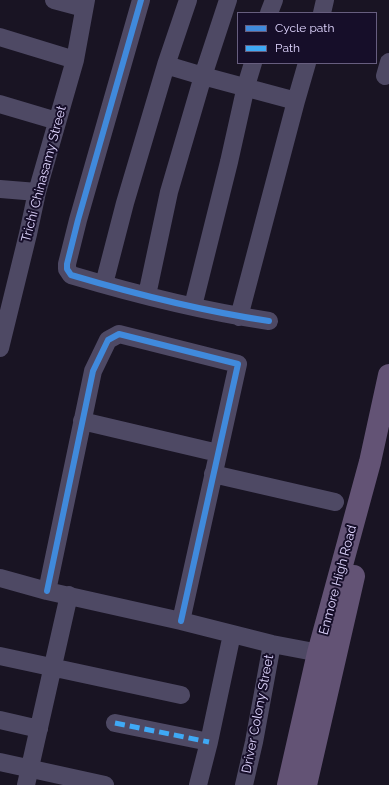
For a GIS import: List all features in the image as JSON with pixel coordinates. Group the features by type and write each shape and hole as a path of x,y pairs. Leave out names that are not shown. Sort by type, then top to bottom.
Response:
{"main road":[{"name":"Enmore High Road","path":"306,785 327,655 389,375"},
{"name":"Enmore High Road","path":"288,785 327,655 389,426"}],"street":[{"path":"54,0 85,4"},
{"path":"141,0 78,220 67,269 71,274 104,284 239,317 269,321"},
{"path":"104,284 124,203 166,65 188,0"},
{"path":"147,295 169,192 203,76 228,0"},
{"path":"269,12 274,0"},
{"path":"322,12 325,0"},
{"name":"Trichi Chinasamy Street","path":"0,348 28,234 36,192 75,60 85,4"},
{"path":"0,37 75,60"},
{"path":"193,306 246,86 253,64"},
{"path":"239,317 307,64"},
{"path":"166,65 296,101"},
{"path":"0,104 57,121"},
{"path":"0,189 36,192"},
{"path":"47,592 93,371 108,340 119,334 238,364 181,621"},
{"path":"82,421 218,453"},
{"path":"213,474 335,502"},
{"path":"0,578 47,592 69,595 272,644 327,655"},
{"path":"28,777 69,595"},
{"path":"198,785 209,742 232,634"},
{"name":"Driver Colony Street","path":"244,785 254,742 272,644"},
{"path":"0,656 181,695"},
{"path":"0,720 39,729"},
{"path":"115,723 209,742"},
{"path":"0,762 28,777 105,785"}],"marked path":[{"path":"115,723 209,742"}],"cycle path":[{"path":"141,0 78,220 67,269 71,275 120,289 194,307 269,321"},
{"path":"47,591 93,371 108,340 119,334 238,364 181,621"}]}
